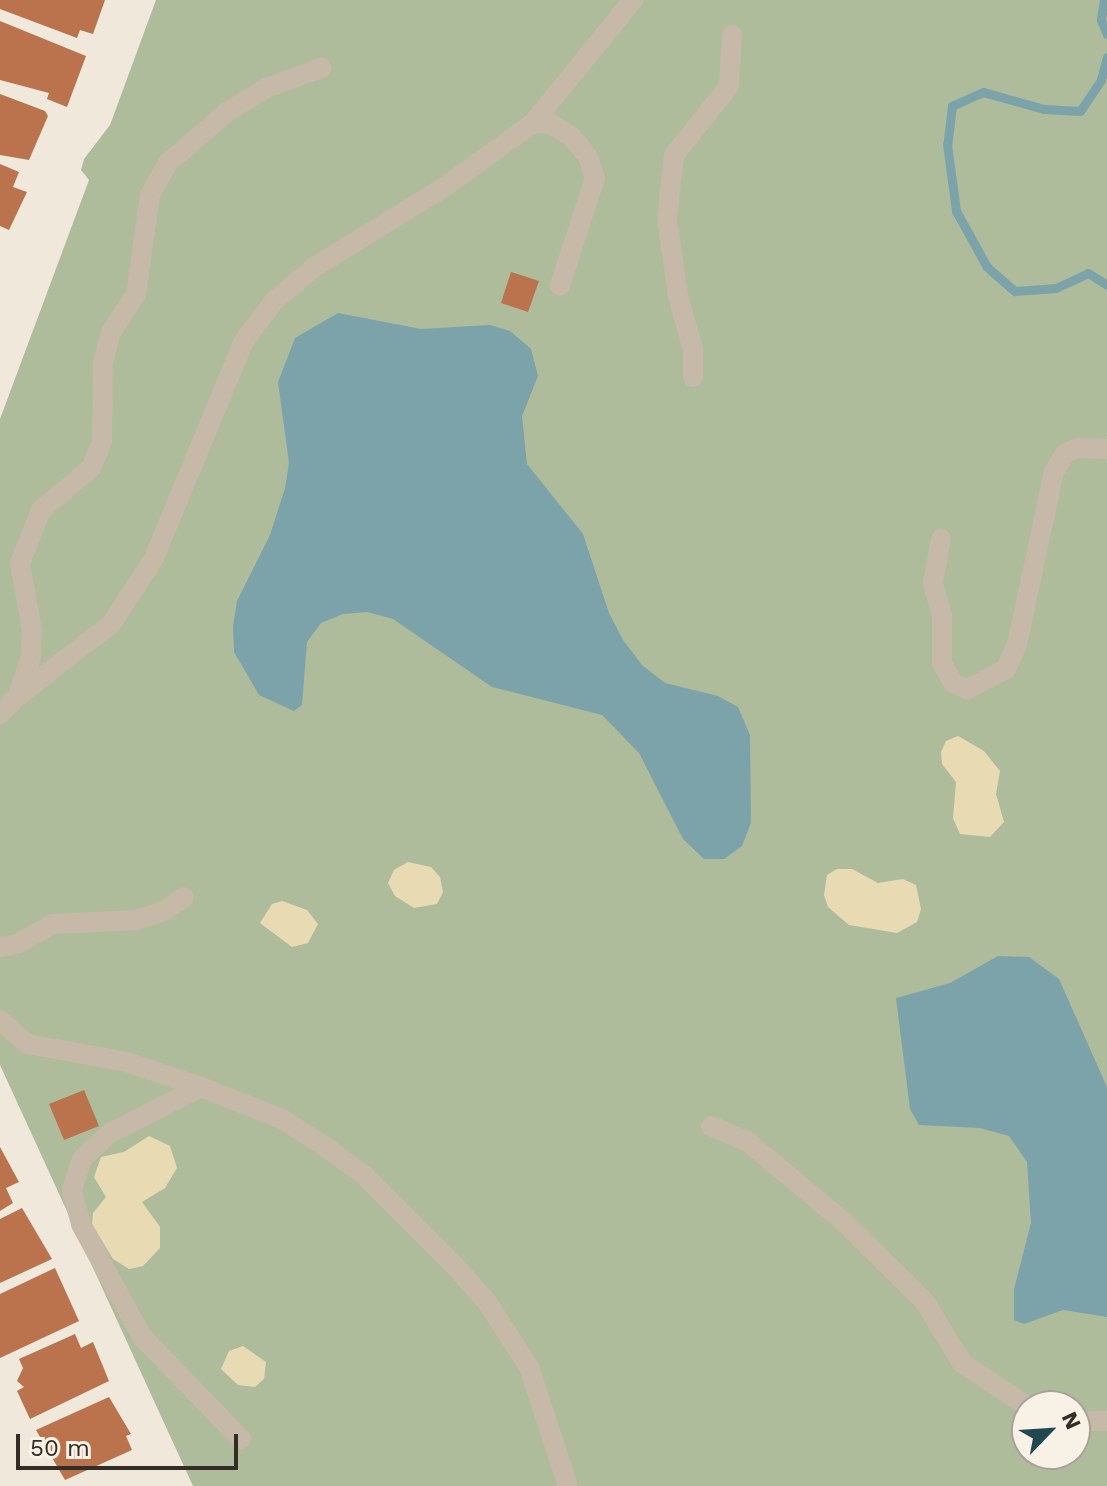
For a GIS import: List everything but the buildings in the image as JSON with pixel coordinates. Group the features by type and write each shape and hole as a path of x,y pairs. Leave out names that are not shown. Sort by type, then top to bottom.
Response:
{"lane":[{"path":"0,714 18,696 112,623 154,558 244,341 274,301 316,266 446,186 533,123 633,0"},
{"path":"693,377 693,350 671,261 667,219 673,167 687,134 729,86 732,35"},
{"path":"18,696 31,657 32,631 20,563 41,510 91,468 102,442 103,363 110,334 136,294 150,195 168,163 227,112 266,88 321,68"},
{"path":"555,96 567,134"},
{"path":"533,123 551,124 567,134 588,157 595,178 560,285"},
{"path":"941,539 933,584 942,615 942,663 953,683 968,689 1006,669 1017,644 1054,472 1065,454 1077,448 1107,449"},
{"path":"0,947 17,944 53,924 137,920 164,911 184,897"},
{"path":"0,1020 28,1044 127,1062 282,1119 364,1175 487,1302 529,1367 568,1486"},
{"path":"201,1087 110,1133 82,1159 72,1190 81,1224 142,1337 241,1439"},
{"path":"711,1126 747,1141 845,1223 925,1302 962,1363 1011,1395"}],"green space":[{"path":"156,0 1107,0 1107,1486 193,1486 0,1065 0,419 89,180 81,170 84,159 110,125"}],"sand":[{"path":"958,736 984,751 1000,771 996,794 1004,822 990,837 960,834 953,818 956,782 942,764 941,752 946,741"},
{"path":"408,862 431,867 440,877 443,892 437,904 414,908 395,896 388,883 394,870"},
{"path":"837,869 852,869 878,883 903,879 916,885 921,909 917,922 897,933 849,925 828,907 824,895 827,875"},
{"path":"282,901 307,910 318,924 308,943 292,947 260,923 272,904"},
{"path":"149,1136 170,1146 177,1168 165,1188 142,1202 160,1227 160,1248 143,1266 129,1269 113,1259 92,1224 93,1213 106,1197 94,1177 101,1157 124,1152"},
{"path":"243,1346 266,1362 264,1379 255,1387 238,1385 221,1369 229,1351"}],"water":[{"path":"338,313 421,329 490,325 510,331 531,349 538,376 522,416 527,464 583,534 609,613 623,640 642,665 665,683 718,696 738,707 750,735 751,823 742,846 724,859 704,859 683,839 639,753 602,715 492,687 393,619 367,612 343,614 321,623 307,642 302,705 294,711 259,695 234,652 233,626 237,601 270,535 285,488 289,463 278,382 295,338"},
{"path":"998,956 1029,957 1059,979 1107,1087 1107,1317 1063,1310 1024,1324 1014,1320 1014,1289 1031,1223 1027,1162 1009,1136 980,1128 919,1125 910,1109 896,998 950,983"}],"waterway":[{"path":"1104,0 1101,20 1107,34"},
{"path":"1107,57 1101,80 1080,111 1044,109 983,92 952,106 947,144 956,211 987,267 1015,291 1056,288 1088,273 1107,285"}]}
